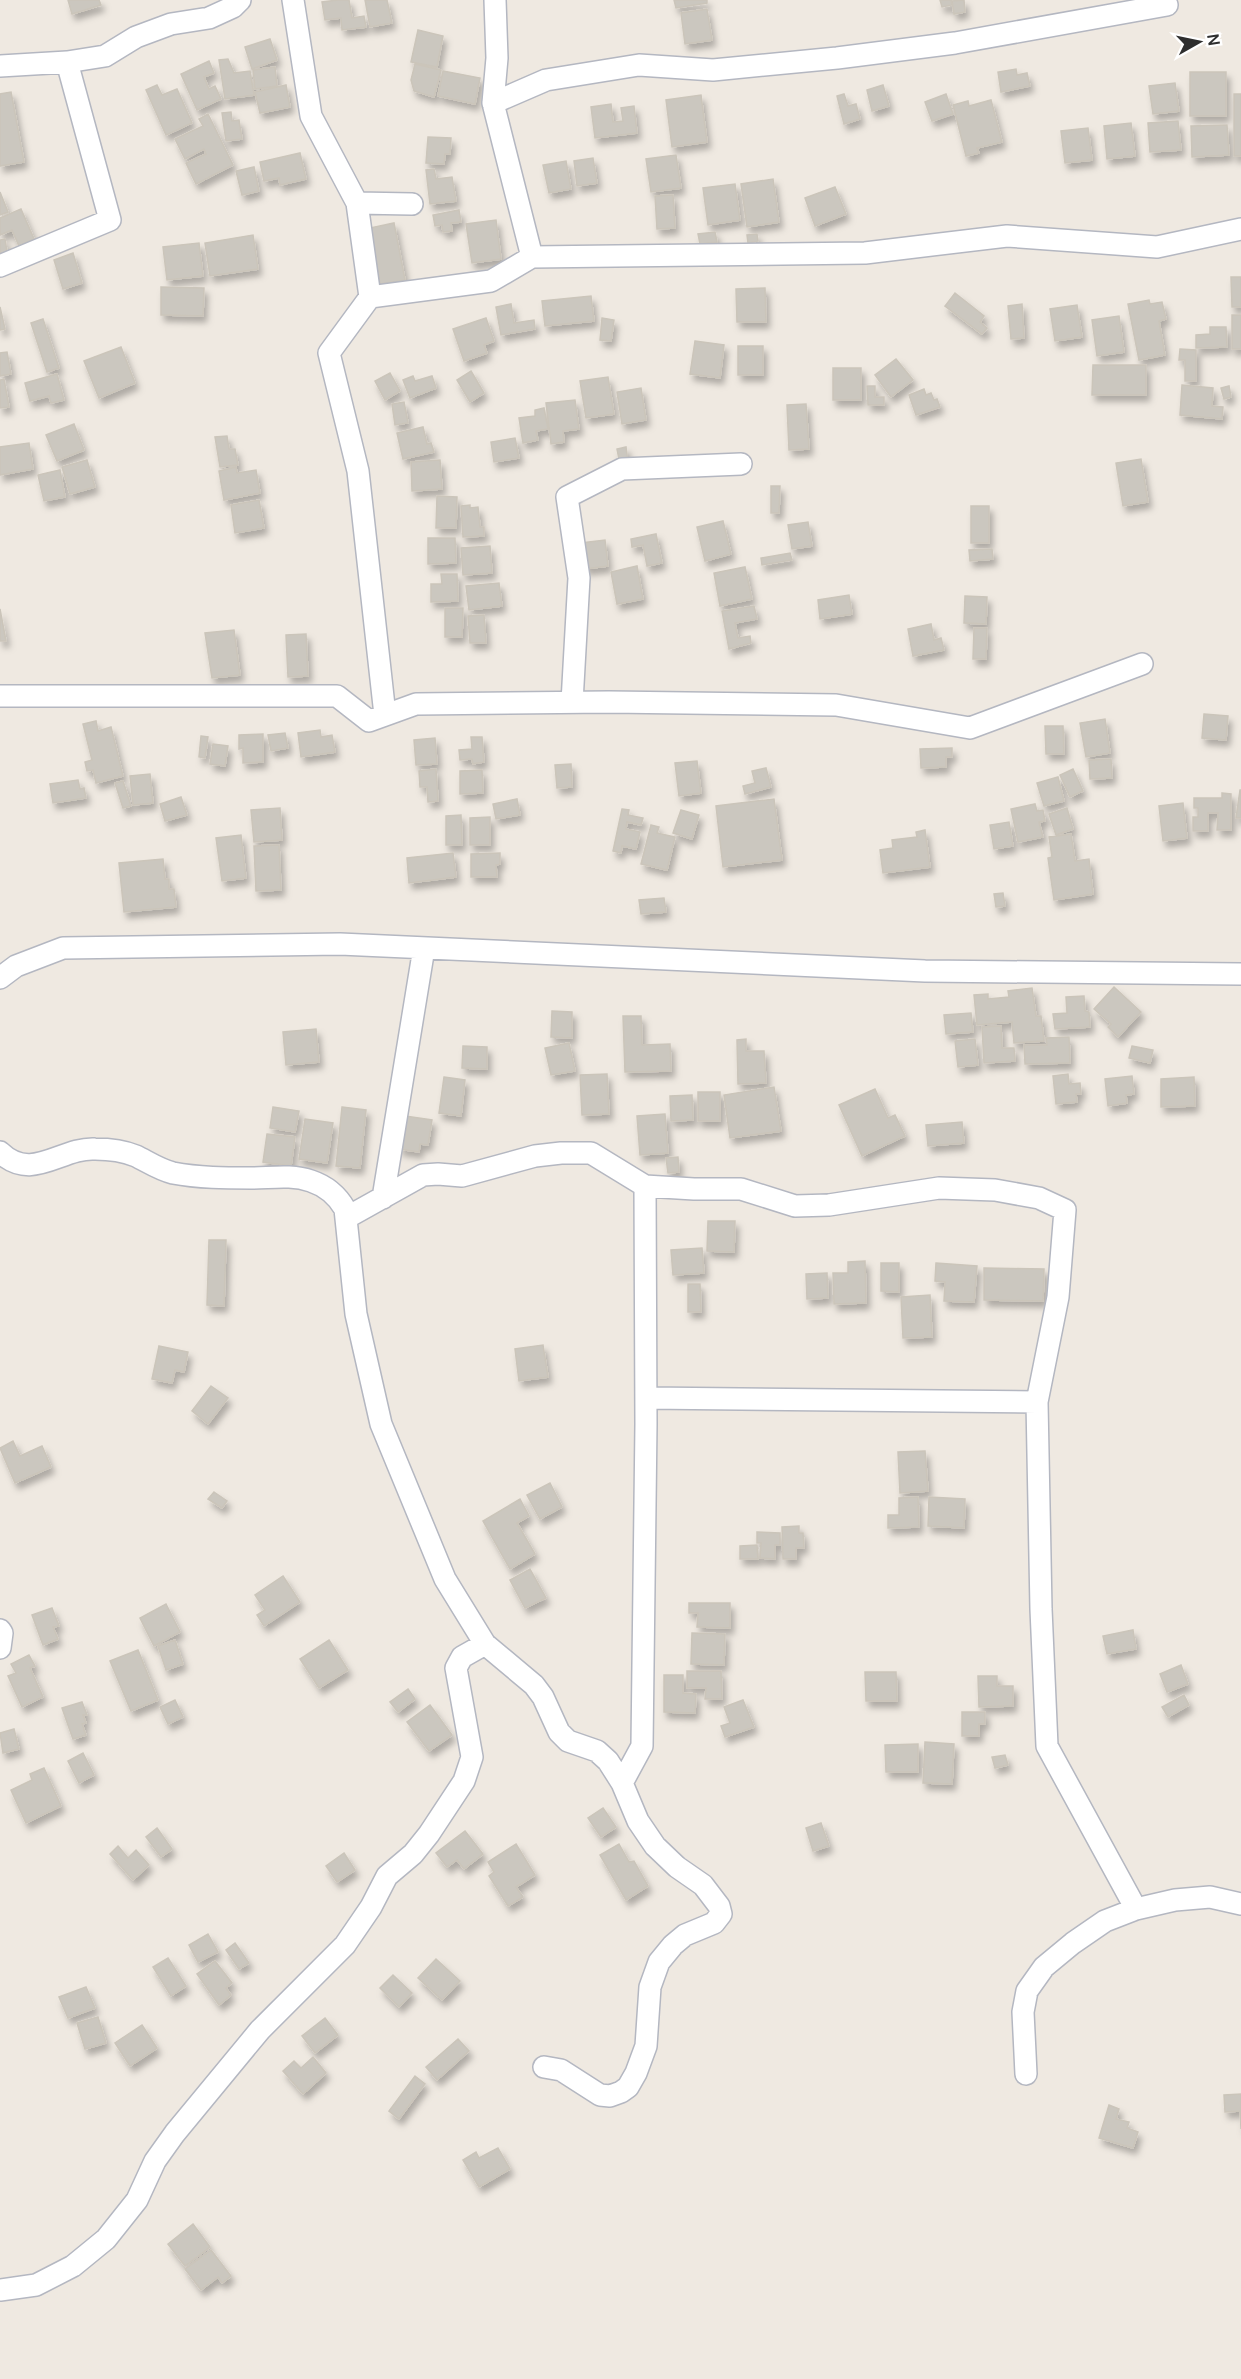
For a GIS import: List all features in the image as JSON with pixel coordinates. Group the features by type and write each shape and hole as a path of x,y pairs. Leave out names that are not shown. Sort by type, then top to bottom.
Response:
{"street":[{"path":"0,66 67,62 105,56 136,37 171,24 209,18 233,7 240,0"},
{"path":"293,0 311,116 357,203 370,297 329,352 358,471 385,715"},
{"path":"495,0 497,58 493,103 532,257"},
{"path":"493,103 546,80 639,65 713,70 837,58 955,43 1167,6"},
{"path":"0,266 110,220 67,62"},
{"path":"357,203 412,204"},
{"path":"370,297 491,281 532,257 865,253 1007,236 1157,248 1241,229"},
{"path":"572,702 579,578 567,497 622,469 741,464"},
{"path":"0,696 337,696 369,721 416,704 572,702 836,705 970,728 1143,664"},
{"path":"0,978 16,966 63,948 340,944 925,971 1241,974"},
{"path":"382,1198 424,948"},
{"path":"0,1152 18,1163 31,1165 92,1148 134,1155 159,1168 193,1176 289,1177 309,1180 338,1197 345,1209 356,1314 381,1424 445,1579 485,1644 534,1685 543,1696 559,1732 568,1741 597,1751 608,1761 622,1783 638,1821 655,1846 677,1867 704,1885 719,1906 721,1914 714,1923 685,1935 659,1962 650,1988 646,2046 636,2073 628,2086 621,2092 610,2096 600,2096 561,2070 544,2067"},
{"path":"346,1218 423,1175 462,1176 535,1156 561,1153 591,1153 645,1186 741,1189 795,1206 829,1205 939,1188 995,1190 1039,1198 1065,1210 1058,1297 1036,1402 1047,1746 1136,1909"},
{"path":"622,1783 642,1746 646,1398 645,1186"},
{"path":"646,1398 1036,1402"},
{"path":"0,1630 2,1633 0,1648"},
{"path":"0,2290 36,2285 73,2266 106,2239 137,2200 155,2161 176,2133 260,2030 345,1945 371,1907 387,1876 413,1854 429,1834 464,1781 472,1757 456,1668 462,1657 485,1644"},
{"path":"1026,2074 1023,2012 1027,1991 1044,1967 1073,1944 1106,1921 1136,1909 1175,1900 1210,1897 1241,1904"}],"building":[{"path":"68,0 99,0 101,5 72,14"},
{"path":"349,0 352,18 364,16 366,27 342,30 341,18 325,20 322,2"},
{"path":"365,0 387,0 392,23 370,27"},
{"path":"674,0 707,0 707,3 676,8"},
{"path":"940,0 951,0 952,5 942,7"},
{"path":"964,0 965,12 954,14 952,1"},
{"path":"707,9 712,40 685,44 681,13"},
{"path":"418,30 443,36 437,67 411,62"},
{"path":"270,39 277,60 252,69 245,47"},
{"path":"228,59 234,73 250,71 254,95 225,99 219,60"},
{"path":"209,61 214,73 204,77 209,89 215,86 221,99 197,110 181,74"},
{"path":"415,64 441,70 434,97 414,91 411,80"},
{"path":"275,67 277,86 255,89 253,70"},
{"path":"1016,69 1017,75 1027,73 1030,86 1001,92 998,72"},
{"path":"443,71 480,78 475,104 438,96"},
{"path":"1190,72 1226,72 1226,116 1190,116"},
{"path":"1175,83 1179,111 1153,114 1149,86"},
{"path":"157,85 162,95 177,89 192,123 166,135 146,90"},
{"path":"286,85 290,107 260,113 255,92"},
{"path":"883,85 889,106 872,111 867,90"},
{"path":"11,92 24,162 0,166 0,94"},
{"path":"844,94 848,106 856,104 860,119 844,124 837,96"},
{"path":"946,94 953,114 932,121 925,102"},
{"path":"1234,94 1241,94 1241,156 1234,156"},
{"path":"701,95 707,142 672,147 666,100"},
{"path":"991,100 1002,142 977,148 979,153 966,156 953,105 968,101 969,106"},
{"path":"611,104 613,122 623,121 621,108 634,106 637,133 595,138 591,107"},
{"path":"231,112 232,121 239,120 242,139 226,141 222,113"},
{"path":"208,114 233,165 196,184 186,163 206,154 204,149 185,159 175,139 203,126 199,119"},
{"path":"1178,121 1181,150 1150,152 1148,123"},
{"path":"1131,123 1135,156 1107,159 1104,126"},
{"path":"1227,125 1229,155 1192,157 1191,126"},
{"path":"1088,128 1092,160 1065,163 1061,131"},
{"path":"428,137 451,138 450,154 445,154 444,164 426,163"},
{"path":"300,153 306,179 280,185 279,178 264,181 260,162"},
{"path":"676,155 681,188 651,192 646,159"},
{"path":"593,158 597,183 577,186 574,161"},
{"path":"566,161 571,189 549,193 543,165"},
{"path":"254,167 259,191 242,195 236,171"},
{"path":"434,169 436,179 452,177 456,201 430,204 426,170"},
{"path":"773,179 779,222 747,227 741,184"},
{"path":"735,184 740,220 708,225 703,188"},
{"path":"835,187 846,214 815,226 805,198"},
{"path":"0,192 8,212 0,215"},
{"path":"673,195 675,228 657,229 655,196"},
{"path":"21,209 34,239 19,246 12,230 0,235 0,218"},
{"path":"459,210 461,222 451,223 452,231 443,232 442,225 435,226 433,215"},
{"path":"496,220 501,259 472,263 466,224"},
{"path":"394,223 405,280 380,284 370,228"},
{"path":"715,232 717,242 700,244 698,234"},
{"path":"757,234 758,241 748,243 747,235"},
{"path":"253,235 258,269 210,276 205,243"},
{"path":"5,239 7,252 0,254 0,240"},
{"path":"199,243 203,276 167,280 163,247"},
{"path":"73,253 82,283 63,289 54,260"},
{"path":"1231,277 1241,277 1241,307 1232,307"},
{"path":"161,287 204,288 203,316 161,315"},
{"path":"765,288 766,322 737,322 736,289"},
{"path":"955,293 984,316 980,322 987,328 982,334 945,306"},
{"path":"591,296 594,321 545,326 542,301"},
{"path":"1149,300 1150,304 1162,302 1166,319 1159,321 1165,355 1139,360 1128,304"},
{"path":"511,304 514,323 534,320 535,329 501,335 496,307"},
{"path":"1022,304 1024,338 1011,339 1008,306"},
{"path":"1077,305 1082,337 1055,341 1050,309"},
{"path":"0,307 5,329 0,330"},
{"path":"1232,315 1241,315 1241,349 1232,349"},
{"path":"1119,316 1124,352 1097,356 1092,320"},
{"path":"486,318 494,341 484,345 487,353 464,361 453,329"},
{"path":"602,318 614,320 611,341 600,340"},
{"path":"43,319 59,368 47,372 31,323"},
{"path":"1210,327 1226,327 1227,347 1196,348 1196,335 1210,334"},
{"path":"695,341 724,345 720,378 690,374"},
{"path":"738,346 763,346 763,375 738,375"},
{"path":"121,347 135,383 99,398 84,361"},
{"path":"1180,349 1196,350 1196,381 1185,381 1185,360 1179,360"},
{"path":"7,352 11,374 0,376 0,353"},
{"path":"896,359 913,380 891,397 875,375"},
{"path":"1093,365 1146,365 1146,395 1092,395"},
{"path":"833,368 861,368 861,400 833,400"},
{"path":"471,371 484,393 470,402 457,380"},
{"path":"390,373 400,391 385,400 375,381"},
{"path":"57,374 64,400 51,403 49,396 30,401 25,383"},
{"path":"413,376 415,381 432,376 436,388 410,398 403,380"},
{"path":"608,377 614,414 586,418 580,381"},
{"path":"4,379 9,407 0,408 0,380"},
{"path":"1182,385 1213,388 1212,406 1223,407 1222,419 1180,415"},
{"path":"867,386 875,386 875,397 884,397 884,405 868,405"},
{"path":"1229,386 1231,397 1224,399 1221,388"},
{"path":"641,388 646,420 622,424 617,392"},
{"path":"924,389 926,395 931,393 934,400 937,399 940,407 916,415 909,395"},
{"path":"575,400 579,429 563,431 564,442 551,444 546,403"},
{"path":"404,402 408,423 395,425 392,404"},
{"path":"806,404 809,449 789,450 787,405"},
{"path":"544,408 548,429 536,431 538,440 523,443 519,418 535,416 535,410"},
{"path":"74,424 84,450 57,461 46,435"},
{"path":"423,427 427,444 431,443 434,452 403,459 397,433"},
{"path":"227,436 229,449 235,449 238,465 220,467 215,437"},
{"path":"515,438 519,458 494,462 491,442"},
{"path":"29,443 33,469 0,475 0,447"},
{"path":"626,447 628,463 620,464 617,449"},
{"path":"1141,459 1148,502 1123,506 1116,463"},
{"path":"87,460 95,487 70,494 62,467"},
{"path":"440,460 442,489 412,491 411,462"},
{"path":"236,467 237,473 256,470 260,493 224,500 219,471"},
{"path":"60,470 65,497 44,501 38,475"},
{"path":"771,486 780,486 779,513 771,513"},
{"path":"437,496 457,497 456,528 436,528"},
{"path":"259,500 264,528 235,533 231,505"},
{"path":"470,505 470,508 478,507 480,527 484,527 484,536 463,537 461,506"},
{"path":"971,506 989,506 989,543 971,543"},
{"path":"723,521 731,554 705,561 697,527"},
{"path":"808,522 812,546 792,549 788,525"},
{"path":"656,534 662,563 647,566 643,545 632,547 631,539"},
{"path":"428,538 455,538 456,563 428,564"},
{"path":"605,540 608,566 585,569 581,543"},
{"path":"490,546 492,573 463,575 461,548"},
{"path":"992,549 993,559 970,561 969,550"},
{"path":"790,553 792,560 762,565 761,558"},
{"path":"637,566 643,599 617,604 611,572"},
{"path":"745,567 752,599 720,606 714,573"},
{"path":"441,574 457,574 458,601 431,602 431,584 442,584"},
{"path":"499,583 502,606 469,610 466,586"},
{"path":"849,595 852,614 820,619 818,600"},
{"path":"965,596 987,597 986,624 964,623"},
{"path":"754,606 757,619 735,623 738,638 750,636 751,643 729,649 722,611"},
{"path":"445,608 463,608 462,637 445,637"},
{"path":"0,609 6,641 0,641"},
{"path":"484,615 486,643 470,643 468,616"},
{"path":"931,624 934,640 941,638 944,650 913,656 908,629"},
{"path":"974,628 987,628 986,659 973,659"},
{"path":"234,630 240,675 212,678 205,633"},
{"path":"306,634 308,676 288,677 286,635"},
{"path":"1204,714 1228,716 1226,740 1202,738"},
{"path":"1105,719 1110,753 1086,757 1080,723"},
{"path":"96,721 98,731 111,727 123,776 96,783 93,770 87,771 85,762 92,760 83,724"},
{"path":"1045,726 1063,726 1064,754 1046,754"},
{"path":"320,730 321,737 332,735 335,752 301,757 298,733"},
{"path":"285,733 288,748 271,751 268,735"},
{"path":"263,734 263,762 243,763 243,748 239,749 239,735"},
{"path":"201,736 208,737 205,758 199,757"},
{"path":"471,737 482,737 484,762 473,764 472,759 460,760 459,750 472,749"},
{"path":"435,738 437,764 416,765 414,740"},
{"path":"213,744 228,746 225,766 210,764"},
{"path":"952,748 952,757 946,757 946,767 921,768 920,749"},
{"path":"1111,759 1112,778 1090,779 1089,760"},
{"path":"697,761 701,793 679,796 675,763"},
{"path":"571,764 572,787 557,788 555,765"},
{"path":"766,768 771,787 745,794 743,786 755,783 752,771"},
{"path":"436,769 438,801 428,802 427,787 420,787 419,771"},
{"path":"1073,769 1083,791 1070,797 1060,775"},
{"path":"482,770 483,793 460,794 460,771"},
{"path":"150,774 153,803 133,805 130,776"},
{"path":"1058,777 1064,801 1044,806 1037,783"},
{"path":"78,780 80,789 84,788 86,798 53,803 50,784"},
{"path":"123,781 131,806 123,808 115,783"},
{"path":"1240,790 1241,818 1236,818"},
{"path":"1222,793 1231,794 1231,830 1217,830 1218,813 1208,813 1208,831 1193,831 1193,817 1198,817 1198,808 1194,808 1194,798 1222,798"},
{"path":"181,797 187,815 165,821 160,804"},
{"path":"517,799 520,815 496,819 493,804"},
{"path":"774,799 782,860 723,867 716,806"},
{"path":"1183,803 1187,838 1163,841 1159,806"},
{"path":"1035,804 1037,811 1043,810 1045,821 1039,822 1043,837 1018,842 1011,809"},
{"path":"280,808 282,840 254,842 251,810"},
{"path":"1067,808 1073,829 1056,835 1049,814"},
{"path":"622,809 629,810 628,815 643,818 641,825 627,822 626,829 640,832 636,849 622,846 621,853 613,851"},
{"path":"681,810 699,815 692,839 673,833"},
{"path":"461,815 462,845 446,845 446,816"},
{"path":"490,817 490,845 470,845 470,818"},
{"path":"1009,822 1013,846 994,849 990,825"},
{"path":"651,825 659,827 657,833 675,837 667,870 641,864"},
{"path":"925,830 930,867 883,873 880,850 893,848 892,840 917,837 916,832"},
{"path":"1071,834 1075,861 1089,859 1093,894 1054,900 1048,858 1052,857 1049,837"},
{"path":"241,835 246,878 222,881 216,838"},
{"path":"279,845 281,890 256,891 254,846"},
{"path":"453,853 456,877 409,883 407,858"},
{"path":"500,853 500,864 496,865 497,877 471,877 471,854"},
{"path":"163,859 165,879 169,879 169,889 174,889 176,907 124,912 119,863"},
{"path":"1003,893 1005,906 996,907 994,894"},
{"path":"664,898 666,912 641,914 639,900"},
{"path":"1114,987 1141,1012 1118,1037 1108,1027 1111,1024 1094,1009"},
{"path":"1032,988 1036,1016 1041,1016 1044,1041 1014,1043 1012,1022 977,1025 974,995 988,994 988,999 1009,997 1008,991"},
{"path":"1084,996 1085,1011 1089,1012 1090,1027 1055,1029 1053,1014 1067,1013 1066,997"},
{"path":"552,1011 572,1012 572,1038 551,1037"},
{"path":"971,1013 973,1032 946,1034 944,1015"},
{"path":"623,1016 641,1016 642,1045 670,1044 671,1071 625,1072"},
{"path":"1001,1026 1002,1048 1014,1048 1015,1061 984,1063 982,1027"},
{"path":"316,1029 319,1062 286,1065 283,1032"},
{"path":"1069,1037 1070,1063 1025,1064 1024,1045 1047,1045 1046,1038"},
{"path":"746,1039 746,1051 764,1051 766,1083 738,1084 737,1040"},
{"path":"975,1039 978,1065 958,1067 955,1041"},
{"path":"569,1043 575,1071 551,1075 545,1048"},
{"path":"463,1046 487,1047 487,1069 462,1068"},
{"path":"1132,1046 1153,1050 1150,1063 1129,1058"},
{"path":"607,1074 609,1114 582,1115 580,1075"},
{"path":"1068,1074 1069,1084 1080,1083 1081,1094 1076,1094 1077,1102 1056,1104 1053,1076"},
{"path":"1132,1076 1134,1094 1126,1095 1127,1103 1108,1106 1105,1079"},
{"path":"444,1077 465,1080 461,1116 439,1113"},
{"path":"1194,1077 1195,1106 1161,1107 1161,1079"},
{"path":"774,1087 781,1131 730,1138 724,1095"},
{"path":"875,1089 888,1118 895,1115 905,1136 862,1156 839,1105"},
{"path":"698,1092 720,1092 720,1121 698,1121"},
{"path":"692,1095 693,1120 671,1121 670,1096"},
{"path":"273,1107 299,1111 295,1132 270,1128"},
{"path":"342,1107 366,1110 360,1168 336,1166"},
{"path":"665,1114 668,1153 640,1155 637,1116"},
{"path":"405,1116 432,1120 428,1145 420,1144 419,1152 399,1149"},
{"path":"305,1119 333,1123 327,1163 299,1159"},
{"path":"962,1122 964,1143 928,1146 926,1125"},
{"path":"267,1134 295,1137 291,1166 263,1162"},
{"path":"678,1157 679,1172 668,1173 666,1158"},
{"path":"708,1221 735,1221 734,1252 707,1251"},
{"path":"209,1240 226,1240 224,1306 207,1305"},
{"path":"702,1248 704,1273 673,1275 671,1250"},
{"path":"865,1261 866,1303 834,1304 833,1273 848,1273 848,1262"},
{"path":"881,1263 899,1263 899,1292 881,1291"},
{"path":"936,1263 977,1266 974,1302 944,1301 945,1282 935,1281"},
{"path":"984,1268 1044,1269 1043,1301 984,1300"},
{"path":"827,1273 828,1298 807,1299 806,1274"},
{"path":"688,1284 700,1284 701,1312 688,1312"},
{"path":"930,1295 932,1337 903,1338 901,1297"},
{"path":"543,1345 548,1377 519,1381 515,1349"},
{"path":"159,1346 188,1352 184,1372 175,1370 172,1383 152,1379"},
{"path":"211,1386 228,1398 208,1424 192,1411"},
{"path":"13,1441 20,1456 42,1446 51,1467 15,1483 0,1448"},
{"path":"925,1451 928,1491 900,1493 898,1452"},
{"path":"550,1483 562,1507 540,1519 527,1495"},
{"path":"214,1492 227,1501 222,1508 208,1499"},
{"path":"918,1497 919,1527 888,1528 888,1515 899,1515 899,1498"},
{"path":"929,1497 965,1499 964,1528 928,1526"},
{"path":"520,1499 529,1516 517,1523 535,1554 510,1569 483,1521"},
{"path":"799,1526 799,1533 803,1533 804,1548 796,1548 796,1559 783,1559 782,1527"},
{"path":"757,1532 780,1533 780,1545 775,1545 775,1559 760,1558 761,1543 757,1543"},
{"path":"757,1545 758,1559 740,1559 740,1546"},
{"path":"530,1569 546,1598 525,1608 510,1580"},
{"path":"283,1576 300,1602 264,1626 257,1615 265,1610 255,1595"},
{"path":"689,1603 730,1603 730,1628 697,1627 698,1613 689,1613"},
{"path":"166,1604 180,1632 154,1646 140,1618"},
{"path":"52,1608 59,1626 53,1627 58,1639 43,1645 32,1615"},
{"path":"1133,1630 1136,1649 1107,1654 1103,1636"},
{"path":"692,1633 725,1634 724,1665 691,1664"},
{"path":"175,1640 183,1664 166,1670 158,1646"},
{"path":"329,1640 348,1670 319,1688 300,1659"},
{"path":"138,1650 158,1700 131,1711 110,1661"},
{"path":"29,1655 35,1666 30,1668 43,1697 22,1707 8,1676 16,1673 11,1664"},
{"path":"1181,1665 1188,1684 1167,1692 1160,1674"},
{"path":"687,1671 721,1671 722,1699 705,1699 706,1688 687,1688"},
{"path":"865,1672 896,1672 897,1701 866,1701"},
{"path":"664,1675 683,1675 683,1693 696,1694 695,1713 664,1712"},
{"path":"978,1676 997,1676 997,1686 1013,1686 1013,1706 979,1707"},
{"path":"408,1689 415,1699 398,1712 390,1702"},
{"path":"1184,1695 1189,1705 1168,1717 1162,1707"},
{"path":"175,1700 183,1717 168,1724 160,1707"},
{"path":"743,1700 754,1727 725,1737 721,1726 730,1723 724,1707"},
{"path":"82,1702 87,1715 83,1715 86,1723 82,1724 86,1735 73,1739 62,1708"},
{"path":"430,1705 452,1735 429,1751 407,1722"},
{"path":"962,1712 985,1712 985,1724 979,1724 979,1736 962,1736"},
{"path":"14,1729 19,1749 3,1753 0,1733"},
{"path":"925,1742 954,1744 952,1784 923,1783"},
{"path":"918,1744 918,1772 886,1772 885,1745"},
{"path":"83,1753 94,1775 79,1783 68,1761"},
{"path":"1005,1755 1008,1765 995,1768 992,1757"},
{"path":"44,1768 61,1806 26,1823 11,1790 32,1780 30,1774"},
{"path":"603,1808 616,1827 601,1837 588,1818"},
{"path":"821,1823 829,1846 813,1851 806,1828"},
{"path":"157,1828 172,1849 161,1857 146,1837"},
{"path":"465,1831 483,1854 464,1869 457,1860 447,1867 436,1853"},
{"path":"516,1844 535,1875 516,1887 523,1897 508,1906 489,1876 494,1872 488,1862"},
{"path":"619,1844 629,1862 634,1861 648,1886 626,1900 600,1855"},
{"path":"118,1846 128,1858 136,1850 149,1865 133,1880 110,1854"},
{"path":"344,1853 355,1870 337,1882 326,1866"},
{"path":"208,1934 218,1952 198,1962 189,1945"},
{"path":"235,1943 249,1963 239,1969 226,1950"},
{"path":"168,1958 186,1986 171,1996 153,1967"},
{"path":"436,1959 460,1981 442,2000 418,1978"},
{"path":"215,1961 232,1983 226,1988 231,1995 219,2005 197,1974"},
{"path":"393,1975 412,1993 399,2007 380,1988"},
{"path":"86,1987 95,2008 68,2018 59,1997"},
{"path":"98,2017 106,2043 85,2049 77,2023"},
{"path":"325,2018 338,2035 315,2053 302,2036"},
{"path":"142,2025 157,2048 130,2066 115,2043"},
{"path":"458,2039 469,2051 437,2080 426,2067"},
{"path":"313,2057 326,2073 303,2094 283,2071 294,2061 301,2068"},
{"path":"415,2076 425,2084 399,2119 389,2111"},
{"path":"1241,2094 1241,2129 1240,2111 1225,2112 1224,2095"},
{"path":"1109,2105 1119,2109 1116,2119 1129,2122 1127,2128 1138,2132 1133,2148 1099,2138"},
{"path":"498,2148 510,2169 479,2187 463,2160 476,2152 479,2158"},
{"path":"193,2224 210,2247 185,2266 168,2244"},
{"path":"211,2250 231,2276 222,2283 218,2277 201,2290 185,2269"}]}
